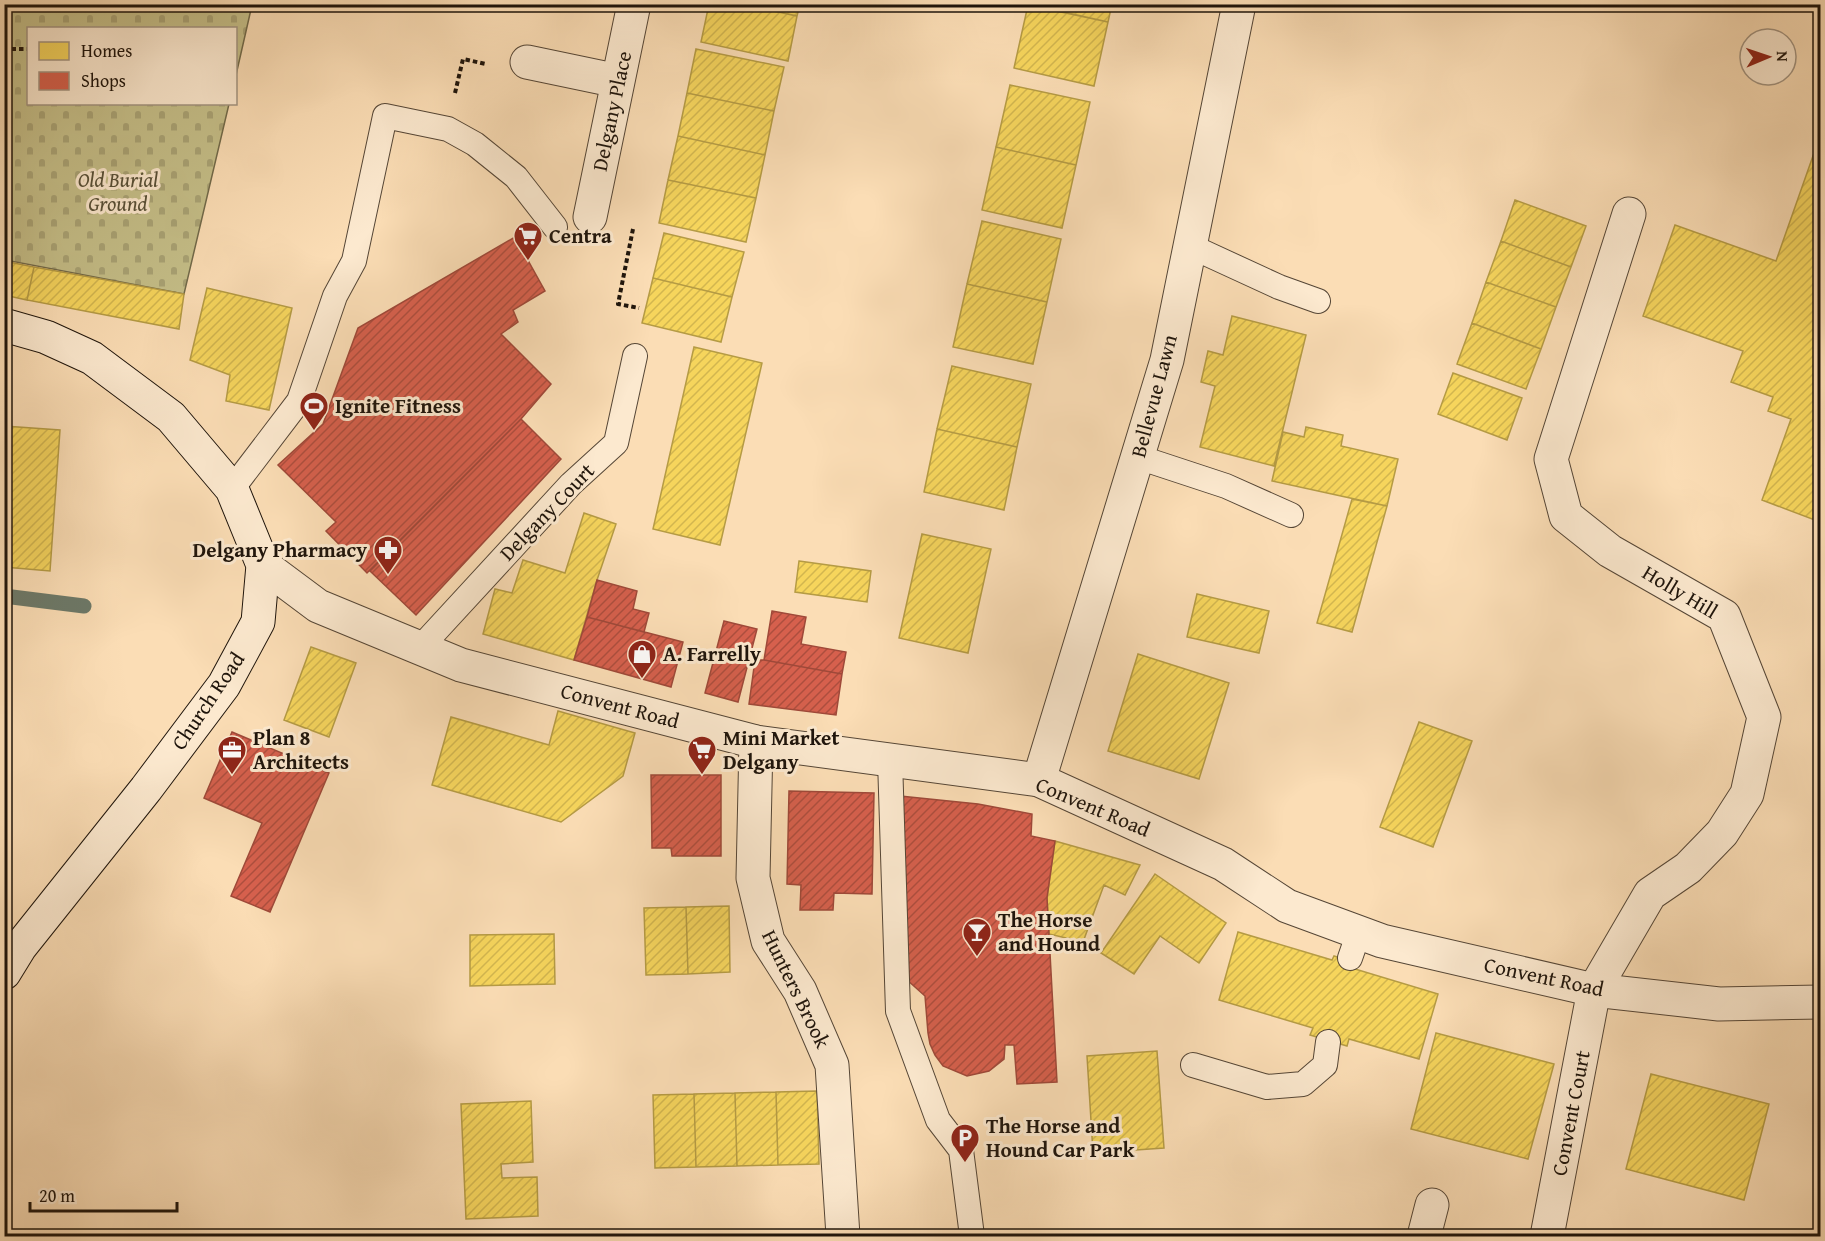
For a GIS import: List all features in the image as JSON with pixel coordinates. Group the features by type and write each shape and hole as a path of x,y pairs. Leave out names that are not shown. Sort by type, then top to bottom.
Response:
{"street":[{"name":"Delgany Place","path":"590,217 634,4"},
{"name":"Bellevue Lawn","path":"1039,780 1167,360 1239,4"},
{"path":"527,62 618,81"},
{"name":"Holly Hill","path":"1594,990 1650,894 1688,868 1722,833 1747,794 1764,717 1724,616 1610,551 1566,516 1551,459 1629,214"},
{"name":"Church Road","path":"4,325 46,337 92,358 171,417 232,489 263,565 258,622 224,685 146,789 20,947 4,973"},
{"name":"Convent Road","path":"263,565 318,606 461,665 756,742 1039,780 1223,864 1287,906 1355,945 1382,941 1594,990 1719,1004 1821,1002"},
{"name":"Hunters Brook","path":"756,742 753,878 768,941 800,991 831,1065 843,1236"},
{"name":"Convent Court","path":"1548,1236 1594,990"}],"lane":[{"path":"232,489 299,401 335,296 354,261 386,116 448,129 475,144 516,177 555,227"},
{"path":"1190,246 1278,287 1318,300"},
{"name":"Delgany Court","path":"420,648 571,484 616,443 634,356"},
{"path":"1138,457 1226,486 1291,515"},
{"path":"890,760 898,1011 938,1120 961,1150 972,1236"},
{"path":"1193,1065 1267,1087 1303,1084 1325,1065 1328,1042"}],"path":[{"path":"4,50 27,49"},
{"path":"448,129 463,59 508,68 527,62"},
{"path":"590,217 634,226 618,304 639,308"}],"green space":[{"name":"Old Burial Ground","path":"4,5 252,5 237,71 237,27 27,27 27,105 229,105 184,294 5,260"}],"building: Homes":[{"path":"709,4 742,4 797,16 788,61 701,42"},
{"path":"742,4 800,4 797,16"},
{"path":"1028,4 1112,4 1108,22"},
{"path":"1028,5 1108,22 1094,86 1014,68"},
{"path":"696,49 784,67 774,111 687,93"},
{"path":"1010,85 1090,102 1076,165 996,147"},
{"path":"687,93 774,111 765,155 678,136"},
{"path":"678,136 765,155 756,198 668,180"},
{"path":"1820,136 1820,255 1815,271 1820,273 1820,522 1762,500 1791,419 1768,411 1773,397 1731,382 1743,351 1643,316 1675,225 1776,261"},
{"path":"996,147 1076,165 1062,228 982,210"},
{"path":"668,180 756,198 746,242 659,223"},
{"path":"1515,200 1586,226 1571,267 1501,241"},
{"path":"982,221 1061,239 1047,302 967,284"},
{"path":"664,233 744,252 732,297 653,278"},
{"path":"1501,241 1571,267 1556,307 1486,282"},
{"path":"4,261 34,267 27,300 4,295"},
{"path":"34,267 184,294 179,329 27,300"},
{"path":"653,278 732,297 721,342 642,323"},
{"path":"1486,282 1556,307 1541,349 1472,323"},
{"path":"967,284 1047,302 1033,364 953,347"},
{"path":"207,288 292,308 269,410 226,401 230,375 190,360"},
{"path":"1232,316 1306,335 1274,466 1200,447 1215,386 1201,382 1208,351 1223,355"},
{"path":"1472,323 1541,349 1526,389 1457,364"},
{"path":"694,347 762,363 720,545 653,529"},
{"path":"952,366 1031,384 1017,447 937,429"},
{"path":"1453,373 1522,398 1507,440 1438,414"},
{"path":"4,426 60,430 50,571 4,567"},
{"path":"1306,427 1343,435 1341,446 1398,459 1387,506 1272,481 1283,432 1304,437"},
{"path":"937,429 1017,447 1004,510 924,492"},
{"path":"1352,499 1387,506 1352,632 1317,623"},
{"path":"584,513 616,524 574,660 483,634 495,589 512,593 523,560 565,573"},
{"path":"922,534 991,549 968,653 899,638"},
{"path":"799,561 871,571 867,602 795,592"},
{"path":"1197,594 1269,611 1259,653 1187,637"},
{"path":"311,647 356,663 329,737 284,720"},
{"path":"1138,654 1229,683 1199,779 1108,751"},
{"path":"558,711 635,733 623,776 561,822 432,785 451,717 549,745"},
{"path":"1419,722 1472,741 1433,847 1380,827"},
{"path":"1055,841 1140,865 1125,895 1104,885 1083,942 1049,934 1047,898"},
{"path":"1155,874 1226,923 1199,963 1160,936 1134,974 1101,953"},
{"path":"729,906 730,972 688,974 686,907"},
{"path":"686,907 688,974 646,975 644,908"},
{"path":"1238,932 1332,960 1334,956 1356,963 1355,969 1438,994 1419,1059 1349,1039 1347,1046 1310,1035 1313,1028 1219,1000"},
{"path":"554,934 555,984 470,986 470,935"},
{"path":"1436,1033 1554,1064 1528,1159 1411,1129"},
{"path":"1157,1051 1164,1148 1093,1153 1087,1056"},
{"path":"1651,1074 1769,1104 1744,1200 1626,1169"},
{"path":"817,1091 819,1164 778,1165 776,1092"},
{"path":"776,1092 778,1165 737,1166 735,1093"},
{"path":"735,1093 737,1166 696,1167 694,1094"},
{"path":"694,1094 696,1167 655,1168 653,1095"},
{"path":"531,1101 533,1162 501,1164 502,1178 537,1177 538,1216 466,1219 461,1104"}],"building: Shops":[{"path":"515,237 545,291 513,310 518,322 501,334 551,384 521,419 367,573 326,531 336,522 278,465 323,424 358,328"},
{"path":"521,419 561,459 416,615 370,571"},
{"path":"597,580 637,591 633,609 649,613 644,632 587,617"},
{"path":"772,611 806,617 801,644 846,652 842,674 764,660"},
{"path":"587,617 683,642 671,687 574,660"},
{"path":"724,621 757,629 738,702 705,693"},
{"path":"755,660 842,674 836,715 749,704"},
{"path":"232,732 329,773 270,912 231,896 262,823 204,798"},
{"path":"651,775 721,775 721,856 672,856 671,848 652,848"},
{"path":"789,791 874,793 872,894 834,893 833,910 800,910 801,885 787,884"},
{"name":"The Horse and Hound","path":"900,796 978,804 1032,814 1031,836 1055,841 1047,898 1057,1082 1017,1084 1014,1045 1005,1045 1004,1059 989,1071 967,1076 943,1066 935,1055 928,1033 925,996 906,979"}],"waterway":[{"path":"4,596 84,606"}],"place":[{"name":"Centra","path":"528,262"},
{"name":"Ignite Fitness","path":"314,432"},
{"name":"Delgany Pharmacy","path":"388,576"},
{"name":"A. Farrelly","path":"642,680"},
{"name":"Plan 8 Architects","path":"232,776"},
{"name":"Mini Market Delgany","path":"702,776"},
{"name":"The Horse and Hound","path":"977,958"},
{"name":"The Horse and Hound Car Park","path":"965,1164"}]}
